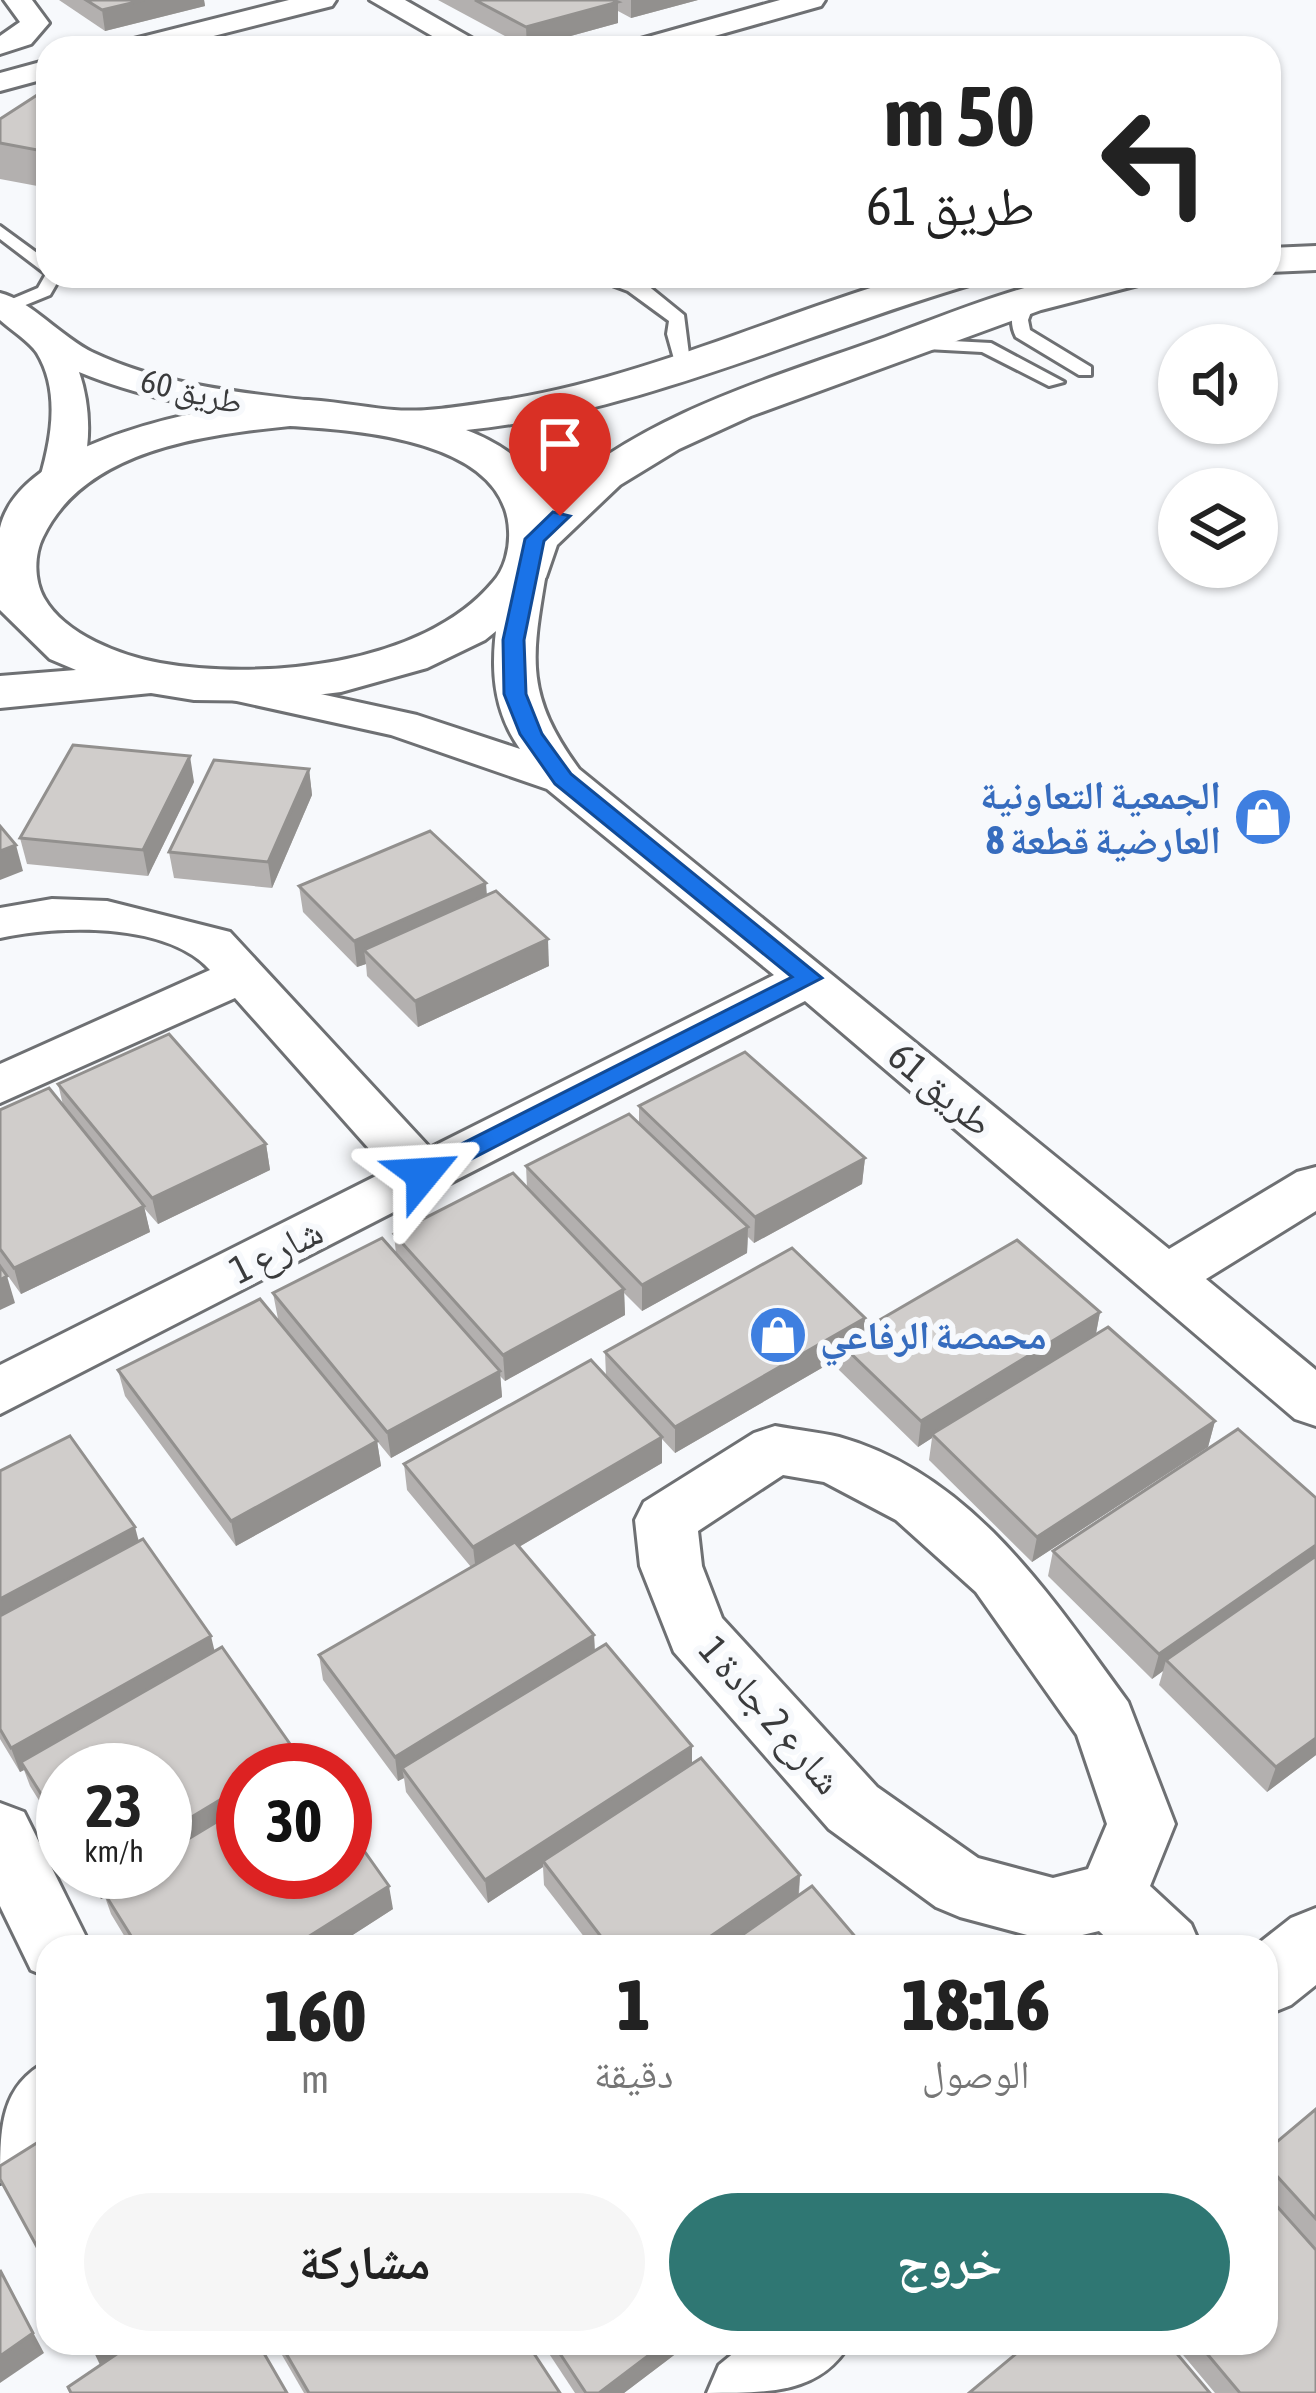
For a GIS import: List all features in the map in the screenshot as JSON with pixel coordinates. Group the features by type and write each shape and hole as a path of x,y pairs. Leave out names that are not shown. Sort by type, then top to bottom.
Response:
{"street":[{"path":"2,45 21,38 35,23 18,0"},
{"path":"180,36 322,0"},
{"path":"384,0 452,36"},
{"path":"683,36 811,0"},
{"path":"2,45 36,65"},
{"path":"0,82 36,72"},
{"path":"1281,225 1316,224"},
{"path":"1281,259 1316,258"},
{"path":"394,423 532,408 643,381 835,311 913,288"},
{"path":"531,553 531,512 518,487 495,465 464,446 394,423 290,413 192,425 105,455 41,500 8,546 12,582 24,609 48,634 82,655 160,679 230,687 324,680 396,663 480,621 509,595 531,553 604,475 664,439 735,406 892,346 1076,288"},
{"name":"طريق 60","path":"3,305 52,344 116,373 239,403 338,415"},
{"path":"52,344 69,387 72,419 56,488"},
{"name":"طريق 61","path":"531,553 514,640 515,694 531,734 563,779 809,978 1316,1403"},
{"path":"0,692 160,679"},
{"name":"طريق 61","path":"230,687 402,724 563,779"},
{"path":"0,923 46,912 176,928 213,943 423,1174"},
{"path":"0,1084 244,974"},
{"name":"شارع 1","path":"0,1391 809,978"},
{"path":"1167,1277 1316,1186"},
{"name":"شارع 2 جادة 1","path":"775,1450 836,1460 917,1503 998,1574 1105,1722 1141,1824 1111,1896 1053,1910 960,1885 853,1808 696,1633 671,1566 666,1520 775,1450"},
{"path":"0,1834 50,1935"},
{"path":"1111,1896 1153,1935"},
{"path":"1278,1971 1316,1941"},
{"path":"0,2146 19,2136 36,2113"},
{"path":"747,2393 795,2355"}],"lane":[{"path":"0,231 36,250"},
{"path":"3,305 45,288"},
{"path":"640,288 678,319 676,334 685,365"},
{"path":"1026,301 1018,320 1022,334 1085,371"},
{"path":"892,346 985,347 1055,382"}],"building":[{"path":"86,0 144,0 102,10"},
{"path":"475,0 613,0 618,2 526,27"},
{"path":"36,96 36,150 0,143 0,119"},
{"path":"73,745 190,756 143,850 20,838"},
{"path":"214,760 309,769 268,862 169,852"},
{"path":"0,826 16,845 0,851"},
{"path":"430,831 486,883 354,941 299,886"},
{"path":"496,891 548,939 415,1001 364,950"},
{"path":"169,1034 266,1144 152,1198 58,1084"},
{"path":"745,1052 865,1158 755,1217 639,1106"},
{"path":"49,1088 144,1206 14,1268 0,1249 0,1110"},
{"path":"629,1114 748,1227 642,1285 526,1166"},
{"path":"513,1173 624,1289 503,1355 394,1234"},
{"path":"382,1238 500,1371 387,1432 273,1293"},
{"path":"1017,1240 1100,1312 921,1421 840,1343"},
{"path":"792,1248 865,1318 675,1427 605,1352"},
{"path":"260,1299 377,1441 231,1521 118,1370"},
{"path":"1108,1327 1215,1421 1037,1537 932,1434"},
{"path":"591,1360 662,1437 473,1547 404,1464"},
{"path":"1238,1429 1316,1498 1316,1545 1159,1654 1053,1551"},
{"path":"70,1436 135,1527 0,1599 0,1471"},
{"path":"143,1539 211,1636 11,1748 0,1729 0,1616"},
{"path":"515,1542 594,1635 395,1757 319,1655"},
{"path":"1316,1556 1316,1738 1276,1767 1166,1660"},
{"path":"606,1644 692,1746 485,1880 402,1768"},
{"path":"222,1647 289,1743 216,1743 216,1802 192,1817 192,1743 54,1743"},
{"path":"36,1753 36,1786 21,1762"},
{"path":"701,1758 800,1875 712,1935 600,1935 543,1861"},
{"path":"216,1822 216,1899 368,1899 311,1935 130,1935 108,1899 192,1899 192,1837"},
{"path":"372,1862 389,1886 372,1897"},
{"path":"812,1886 854,1935 742,1935"},
{"path":"1316,2109 1316,2219 1278,2177 1278,2141"},
{"path":"36,2144 36,2245 0,2179 0,2166"},
{"path":"1278,2207 1316,2250 1316,2393 1240,2393 1208,2355 1278,2355"},
{"path":"0,2270 33,2333 0,2356"},
{"path":"115,2355 265,2355 287,2393 71,2393 68,2387"},
{"path":"287,2355 535,2355 560,2393 309,2393"},
{"path":"561,2355 649,2355 599,2393 586,2393"},
{"path":"1015,2355 1178,2355 1210,2393 969,2393"}],"place":[{"name":"الجمعية التعاونية العارضية قطعة 8","path":"1263,817"},
{"name":"محمصة الرفاعي","path":"778,1335"}],"route":[{"path":"423,1174 809,978 563,779 531,734 515,694 514,640 535,539 560,516"}]}
